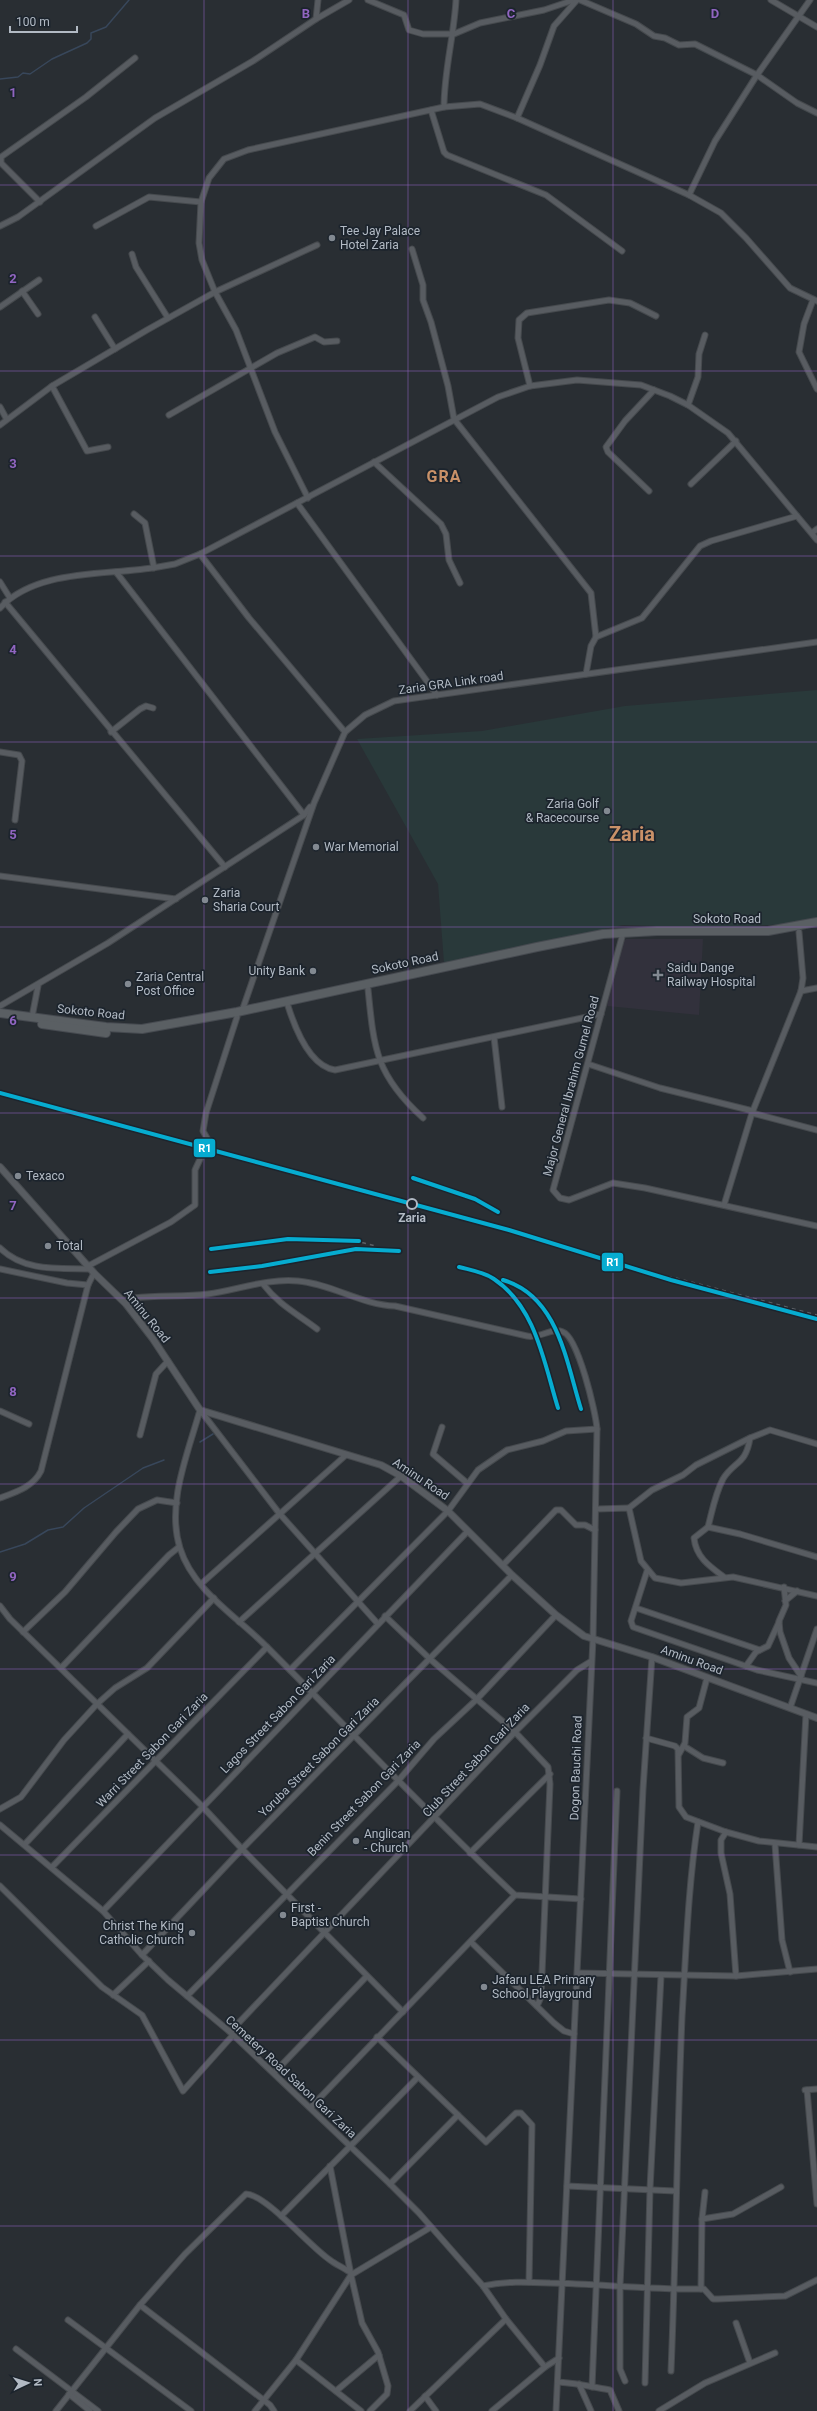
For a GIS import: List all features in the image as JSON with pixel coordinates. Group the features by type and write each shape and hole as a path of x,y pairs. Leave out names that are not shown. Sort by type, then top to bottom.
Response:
{"main road":[{"name":"Sokoto Road","path":"0,1018 82,1030 129,1034 157,1032 536,946 604,934 657,931 768,931 817,922"},
{"name":"Sokoto Road","path":"0,1013 106,1027 142,1028 288,1006 537,952 622,937 758,936 799,932 817,927"}],"street":[{"path":"316,19 318,0"},
{"path":"0,226 18,217 40,202 155,118 253,61 316,19 348,0"},
{"path":"368,0 404,15 409,30 423,34 454,34 480,23 544,10 577,0 636,24 654,36 664,38 679,45 695,44 757,76 797,103 817,113"},
{"path":"444,107 444,89 454,34 456,0"},
{"path":"517,118 540,65 554,26 577,0"},
{"path":"770,0 799,15 817,27"},
{"path":"689,195 715,141 757,76 810,0"},
{"path":"40,202 1,163 1,157 91,93 135,58"},
{"path":"308,498 275,432 236,330 215,292 202,260 199,243 201,202 213,172 230,156 248,150 444,107 480,104 517,118 689,195 721,213 746,238 790,288 815,301 804,324 799,352 817,388"},
{"path":"431,110 444,152 447,155 546,195 622,251"},
{"path":"96,226 149,196 201,202"},
{"path":"0,425 6,418 52,386 168,318 215,292 317,246"},
{"path":"412,249 423,285 423,300 431,322 448,386 454,419 586,584 591,593 596,637 592,646 586,674"},
{"path":"132,254 136,267 168,318"},
{"path":"0,307 39,280"},
{"path":"22,291 38,314"},
{"path":"530,386 518,332 519,320 527,313 609,300 630,303 656,316"},
{"path":"95,317 115,349"},
{"path":"688,405 698,377 699,354 705,335"},
{"path":"169,415 251,369 278,352 311,338 318,338 324,342 337,342"},
{"path":"0,608 10,598 32,586 45,582 175,564 200,554 498,397 530,386 577,380 615,381 641,385 688,405 719,425 736,441 817,540"},
{"path":"52,386 87,451 108,447"},
{"path":"649,492 608,452 606,447 625,422 654,390"},
{"path":"0,407 6,418"},
{"path":"691,484 736,441"},
{"path":"374,462 441,524 446,534 449,560 460,583"},
{"path":"297,503 437,695"},
{"path":"134,514 145,523 154,568"},
{"path":"596,637 642,618 700,546 710,541 797,516"},
{"path":"812,533 817,529"},
{"path":"200,554 249,618 345,732"},
{"path":"116,572 304,815"},
{"path":"0,582 10,598"},
{"path":"6,602 225,867"},
{"name":"Zaria GRA Link road","path":"91,1270 171,1222 195,1205 195,1170 201,1157 212,1147 203,1131 206,1113 314,803 345,732 365,715 394,701 817,642"},
{"path":"112,732 140,708 150,706 153,708"},
{"path":"0,752 19,755 22,761 15,820"},
{"path":"0,1006 38,986 176,899 304,815 314,803"},
{"path":"0,876 176,899"},
{"path":"799,932 803,978 800,990 752,1112 724,1205 817,1226"},
{"name":"Major General Ibrahim Gumel Road","path":"622,937 553,1190 560,1198 569,1200 613,1183 645,1188 724,1205"},
{"path":"32,1018 38,986"},
{"path":"800,990 817,988"},
{"path":"368,989 375,1049 379,1061 395,1090 423,1118"},
{"path":"288,1006 303,1042 325,1068 335,1070 601,1014"},
{"path":"494,1037 502,1107"},
{"path":"588,1064 660,1088 764,1114 816,1129"},
{"path":"756,1103 764,1114"},
{"name":"Aminu Road","path":"0,1167 91,1270 126,1304 168,1360 200,1410 381,1465 401,1476 448,1511 512,1575 556,1615 584,1636 652,1658 817,1718"},
{"path":"0,1248 13,1259 25,1265 91,1270 41,1471 38,1478 28,1486 0,1498"},
{"path":"0,1269 67,1283 88,1285"},
{"name":"Dogon Bauchi Road","path":"126,1304 134,1298 209,1294 285,1281 309,1283 379,1304 396,1306 532,1337 556,1330 564,1332 570,1338 575,1348 597,1429 597,1509 593,1639 590,1662 578,1973 556,2411"},
{"path":"263,1284 290,1312 317,1329"},
{"path":"140,1435 156,1374 168,1360"},
{"path":"200,1410 182,1475 177,1503 176,1530 179,1547 184,1560 201,1584 290,1670 354,1738 435,1819 516,1895 581,1899"},
{"path":"200,1410 279,1513 378,1624"},
{"path":"0,1411 16,1416 29,1424"},
{"path":"442,1427 433,1454 467,1483"},
{"path":"290,1670 448,1511 467,1483 478,1470 507,1450 542,1441 566,1431 597,1429"},
{"path":"597,1509 629,1508 652,1490 683,1475 696,1465 750,1438 770,1430 817,1444"},
{"path":"724,1577 702,1559 695,1545 694,1538 708,1527 723,1480 728,1472 740,1463 748,1452 750,1438"},
{"path":"201,1584 279,1513 346,1455"},
{"path":"239,1622 401,1476"},
{"path":"23,1632 66,1592 116,1532 138,1509 157,1500 177,1503"},
{"path":"629,1508 632,1516 637,1551 647,1571 655,1578 681,1583 733,1577 784,1587 817,1596"},
{"path":"503,1565 556,1510 561,1510 576,1524 585,1525 596,1530"},
{"path":"708,1527 740,1534 817,1558"},
{"name":"Lagos Street Sabon Gari Zaria","path":"102,1911 468,1531"},
{"path":"61,1668 179,1547"},
{"path":"647,1571 631,1621 633,1627 746,1666 791,1679 801,1677 817,1683"},
{"name":"Yoruba Street Sabon Gari Zaria","path":"142,1955 242,1849 354,1738 512,1575"},
{"path":"746,1666 758,1651 769,1644 786,1605 784,1587"},
{"path":"785,1601 797,1591"},
{"path":"0,1809 21,1797 64,1740 97,1704 115,1688 147,1668 214,1598"},
{"path":"0,1606 23,1632 202,1806 366,1977 402,2012"},
{"path":"636,1608 758,1651"},
{"name":"Benin Street Sabon Gari Zaria","path":"187,1996 398,1781 434,1739 477,1699 556,1615"},
{"path":"385,1616 430,1659 515,1732 548,1767 550,1774 546,1898 541,1998 537,2006"},
{"path":"779,1621 780,1632 789,1658 801,1677"},
{"path":"790,1708 817,1629"},
{"name":"Warri Street Sabon Gari Zaria","path":"52,1867 267,1647"},
{"path":"625,2381 620,2369 620,2286 636,1975 646,1738 652,1658"},
{"name":"Club Street Sabon Gari Zaria","path":"113,1995 142,2015 183,2091 231,2034 324,1933 435,1819 515,1732 577,1670 590,1662"},
{"path":"679,1754 684,1746 687,1716 699,1708 707,1678"},
{"path":"799,1845 806,1714"},
{"path":"25,1844 128,1734"},
{"path":"646,1738 674,1746 679,1754 679,1807 686,1817 726,1832 775,1844 817,1846"},
{"path":"684,1746 703,1758 723,1763"},
{"path":"470,1853 550,1774"},
{"path":"592,2387 599,2187 617,1790"},
{"path":"671,2371 675,2191 684,1977 689,1887 698,1822"},
{"name":"Cemetery Road Sabon Gari Zaria","path":"0,1825 25,1844 102,1911 142,1955 311,2107 351,2148 390,2184 431,2227 483,2286 506,2319 546,2367"},
{"path":"726,1832 721,1840 721,1853 730,1894 736,1976"},
{"path":"775,1844 782,1940 790,1972"},
{"path":"0,1886 102,1987 113,1995 149,1961"},
{"path":"311,2107 377,2037 472,1942 516,1895"},
{"path":"472,1942 564,2031 574,2034"},
{"path":"578,1973 684,1977 736,1976 817,1969"},
{"path":"645,2384 650,2189 661,1976"},
{"path":"274,2073 366,1977"},
{"path":"377,2037 486,2142 516,2113 521,2113 532,2125 529,2282"},
{"path":"281,2216 330,2166 351,2148 418,2077"},
{"path":"817,2089 806,2090 817,2204"},
{"path":"390,2184 458,2115"},
{"path":"330,2166 350,2273 362,2323 384,2368 387,2390 384,2397 370,2411"},
{"path":"567,2186 675,2191"},
{"path":"702,2219 733,2214 781,2187"},
{"path":"701,2289 702,2219 705,2192"},
{"path":"56,2411 106,2347 185,2254 246,2194 252,2194 281,2216 329,2260 350,2273"},
{"path":"255,2411 296,2360 350,2273 431,2227"},
{"path":"483,2286 497,2283 562,2283 674,2290 706,2289 710,2296 718,2299 776,2298 793,2294 817,2280"},
{"path":"140,2306 263,2400 274,2411"},
{"path":"410,2411 506,2319"},
{"path":"68,2320 191,2411"},
{"path":"736,2324 750,2363"},
{"path":"16,2349 90,2411"},
{"path":"659,2411 705,2383 775,2353"},
{"path":"336,2391 379,2356"},
{"path":"492,2411 559,2358"},
{"path":"296,2360 361,2411"},
{"path":"558,2382 579,2384 610,2390 619,2411"},
{"path":"579,2384 591,2411"},
{"path":"70,2393 98,2411"},
{"path":"424,2396 436,2411"}],"shaded area":[{"name":"Zaria Golf & Racecourse","path":"817,690 817,917 785,924 723,928 623,925 444,963 438,884 357,739 482,731 625,706"},
{"name":"Saidu Dange Railway Hospital","path":"626,939 703,939 699,1015 607,1006 622,943"}],"waterway":[{"path":"0,79 18,77 23,73 30,74 52,59 87,43 91,39 91,33 106,27 129,0"},
{"path":"200,1442 213,1434"},
{"path":"0,1552 25,1544 48,1530 63,1527 84,1508 143,1468 164,1460"}],"railway":[{"path":"413,1178 475,1199 498,1212"},
{"path":"211,1249 273,1241 315,1238 355,1241 375,1246"},
{"path":"210,1272 262,1266 356,1249 399,1251"},
{"path":"459,1267 481,1273 494,1279 508,1291 520,1305 529,1320 543,1355 558,1408"},
{"path":"652,1274 676,1278 817,1315"},
{"path":"494,1277 516,1286 532,1298 545,1312 563,1347 581,1409"}],"transit line":[{"name":"R1","path":"0,1093 509,1230 671,1280 817,1319"},
{"name":"R1","path":"413,1178 475,1199 498,1212"},
{"name":"R1","path":"211,1249 288,1239 359,1241"},
{"name":"R1","path":"210,1272 262,1266 356,1249 399,1251"},
{"name":"R1","path":"459,1267 481,1273 494,1279 508,1291 520,1305 529,1320 543,1355 558,1408"},
{"name":"R1","path":"503,1280 522,1288 536,1300 548,1315 557,1332 564,1351 581,1409"}],"place":[{"name":"Tee Jay Palace Hotel Zaria","path":"332,238"},
{"name":"Zaria Golf & Racecourse","path":"607,811"},
{"name":"War Memorial","path":"316,847"},
{"name":"Zaria Sharia Court","path":"205,900"},
{"name":"Unity Bank","path":"313,971"},
{"name":"Saidu Dange Railway Hospital","path":"658,975"},
{"name":"Zaria Central Post Office","path":"128,984"},
{"name":"Texaco","path":"18,1176"},
{"name":"Zaria","path":"412,1204"},
{"name":"Total","path":"48,1246"},
{"name":"Anglican - Church","path":"356,1841"},
{"name":"First - Baptist Church","path":"283,1915"},
{"name":"Christ The King Catholic Church","path":"192,1933"},
{"name":"Jafaru LEA Primary School Playground","path":"484,1987"}],"district":[{"name":"GRA","path":"444,476"},
{"name":"Zaria","path":"632,834"}]}
